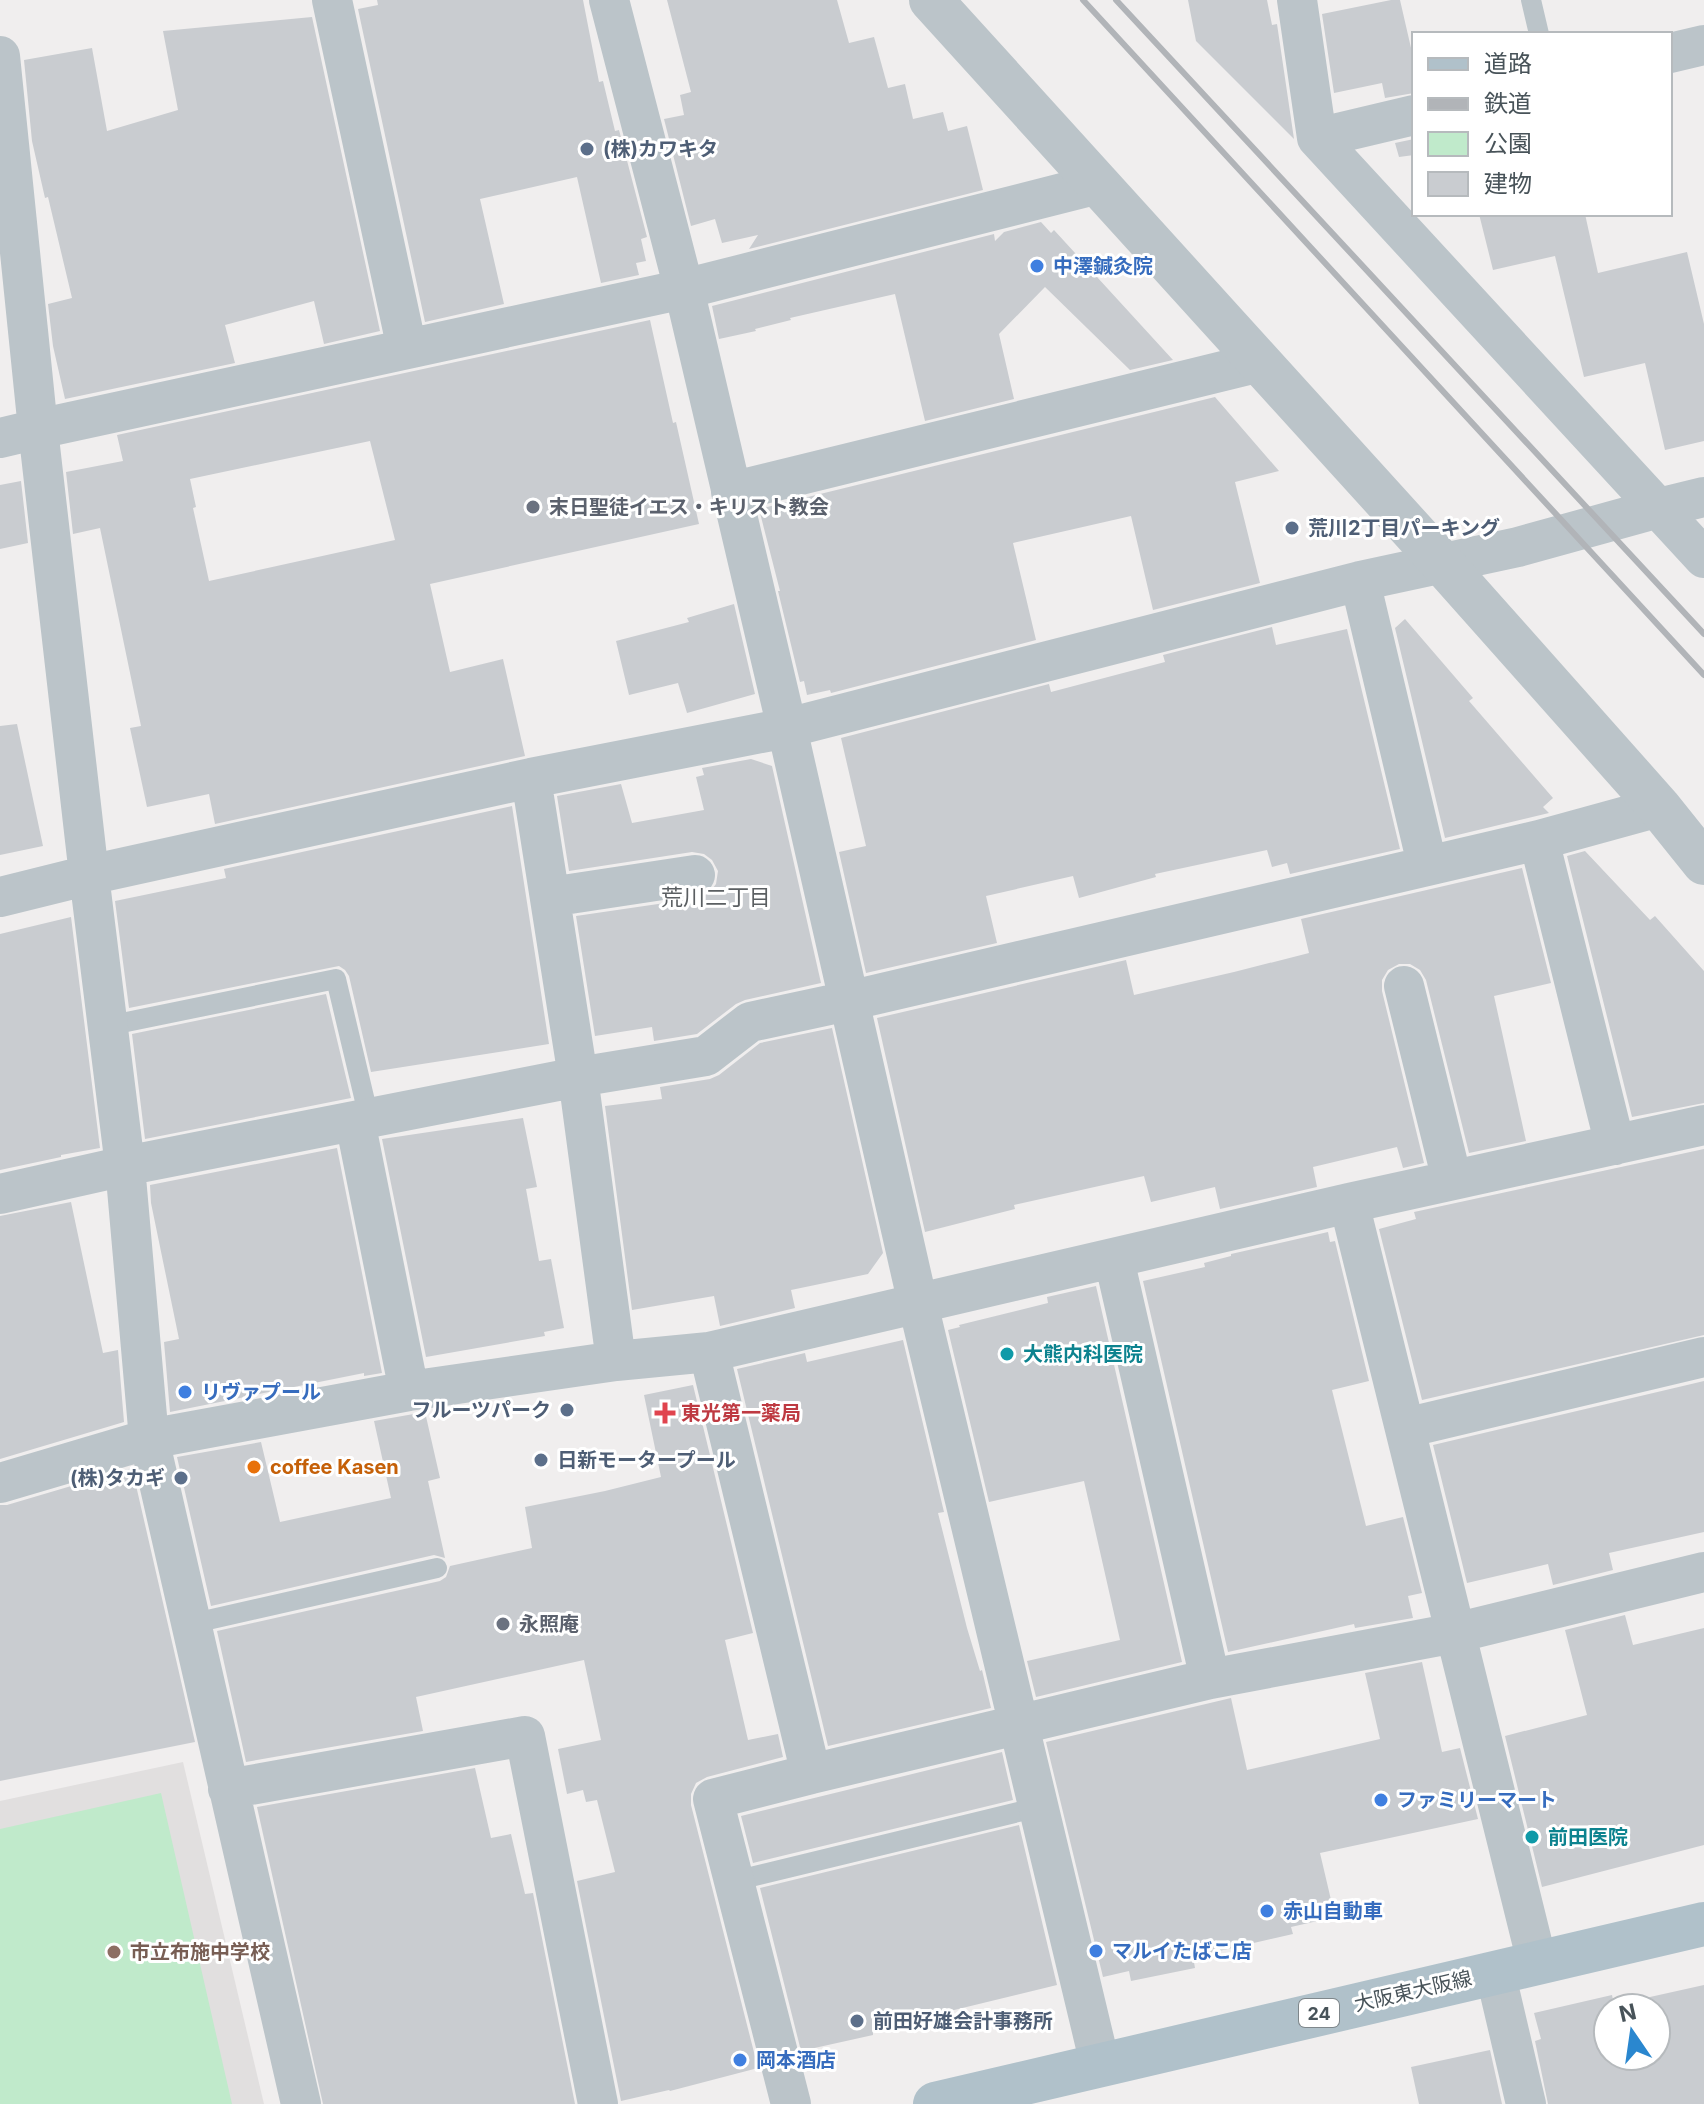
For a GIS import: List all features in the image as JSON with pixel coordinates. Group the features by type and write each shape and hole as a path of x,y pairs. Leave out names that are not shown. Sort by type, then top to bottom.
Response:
{"main road":[{"name":"大阪東大阪線","path":"935,2104 1704,1924"}],"street":[{"path":"332,0 407,349"},
{"path":"609,0 684,289 918,1304 1100,2064"},
{"path":"931,0 1442,563 1659,807 1704,863"},
{"path":"1297,0 1317,138 1704,558"},
{"path":"1672,53 1704,45"},
{"path":"0,56 38,429 125,1166 149,1439 301,2104"},
{"path":"1317,138 1412,115"},
{"path":"0,438 684,289 1098,184"},
{"path":"731,492 1260,362"},
{"path":"0,897 531,778 787,728 1360,581 1518,547 1704,497"},
{"path":"1360,581 1427,864"},
{"path":"531,778 578,1077 616,1361"},
{"path":"0,1194 362,1119 578,1077 706,1056 750,1022 1539,840 1659,807"},
{"path":"1539,840 1615,1145"},
{"path":"550,897 695,875"},
{"path":"1404,986 1452,1180"},
{"path":"362,1119 409,1391"},
{"path":"0,1483 149,1439 409,1391 616,1361 709,1352 1349,1203 1704,1125"},
{"path":"1349,1203 1537,1962"},
{"path":"1114,1259 1210,1679"},
{"path":"709,1352 811,1774"},
{"path":"1405,1428 1704,1357"},
{"path":"791,2104 713,1799 1210,1679 1455,1633 1704,1572"},
{"path":"228,1789 525,1736 598,2104"},
{"path":"1495,1972 1526,2104"}],"lane":[{"path":"1531,0 1539,32"},
{"path":"107,1026 336,979 362,1119"},
{"path":"190,1624 437,1568"},
{"path":"734,1881 1039,1807"}],"shaded area":[{"name":"市立布施中学校","path":"183,1762 264,2104 0,2104 0,1801"}],"green space":[{"name":"市立布施中学校","path":"161,1793 232,2104 0,2104 0,1829"}],"building":[{"path":"377,0 583,0 599,82 603,81 615,131 619,130 647,237 641,239 646,261 636,263 639,275 601,283 577,177 480,199 504,304 425,322 358,9 378,5"},
{"path":"667,0 837,0 849,43 874,37 888,88 905,84 913,119 943,112 948,131 967,126 983,190 749,249 758,235 722,243 715,219 691,226 664,119 684,115 680,95 691,92"},
{"path":"1188,0 1267,0 1272,25 1277,24 1294,139 1196,41"},
{"path":"1400,0 1412,52 1412,93 1385,98 1382,83 1334,93 1322,14"},
{"path":"312,17 380,331 324,344 314,301 225,325 235,363 65,399 53,346 48,304 72,298 32,141 24,60 92,48 107,131 178,110 163,31"},
{"path":"1412,139 1412,155 1399,157 1395,143"},
{"path":"1480,216 1585,216 1598,273 1687,252 1704,324 1704,441 1665,450 1645,363 1584,377 1555,256 1493,270"},
{"path":"1041,222 1051,233 1054,230 1173,360 1130,370 1045,287 999,334 1014,399 925,421 895,294 790,318 756,331 719,339 712,306 994,234 995,241 1004,232"},
{"path":"650,320 699,524 430,584 450,672 503,659 525,756 215,824 209,794 147,807 130,728 141,726 100,528 73,534 66,472 123,461 117,435","holes":["370,441 395,540 209,581 190,479"]},
{"path":"1215,397 1279,471 1235,482 1260,583 1153,610 1131,516 1013,543 1036,640 831,693 830,690 807,695 804,681 800,682 759,509"},
{"path":"21,481 28,543 0,549 0,485"},
{"path":"734,604 755,694 687,713 678,683 629,695 616,641 689,622 687,618"},
{"path":"1405,619 1473,698 1469,701 1553,798 1543,807 1549,813 1445,838 1395,628"},
{"path":"1272,627 1276,645 1347,629 1400,849 1290,874 1287,863 1272,867 1267,850 1155,874 1156,877 1079,898 1073,876 986,896 997,943 866,973 839,852 866,846 841,738 1049,684 1051,692 1165,662 1163,655"},
{"path":"17,724 43,846 0,855 0,726"},
{"path":"751,759 772,766 821,983 745,1000 697,1034 654,1041 652,1027 595,1036 576,916 699,898 709,893 716,884 718,871 704,854 692,852 569,871 557,796 621,784 632,823 704,810 696,777 704,775 702,768"},
{"path":"512,806 549,1044 371,1072 349,976 339,966 129,1008 115,901 226,878 224,869"},
{"path":"1585,851 1650,920 1655,916 1704,971 1704,1103 1632,1117 1567,856"},
{"path":"1522,868 1551,983 1494,996 1526,1141 1469,1153 1426,980 1420,970 1410,964 1399,964 1388,970 1382,980 1382,991 1424,1163 1403,1168 1397,1147 1313,1167 1317,1187 1220,1209 1215,1187 1151,1202 1144,1176 1014,1205 1015,1209 925,1232 877,1018 1126,960 1134,995 1234,972 1309,953 1301,919"},
{"path":"71,917 100,1148 0,1170 0,934"},
{"path":"326,994 351,1098 145,1139 132,1034"},
{"path":"832,1028 883,1253 868,1274 791,1290 795,1308 720,1326 714,1296 632,1310 605,1106 662,1099 660,1087 710,1079 760,1043"},
{"path":"523,1118 537,1187 526,1189 539,1261 551,1259 564,1328 544,1332 545,1336 426,1357 382,1139"},
{"path":"337,1148 382,1373 364,1376 364,1373 170,1412 164,1342 179,1339 150,1185"},
{"path":"1704,1149 1704,1335 1422,1400 1379,1229 1416,1219 1414,1212"},
{"path":"71,1202 103,1353 118,1350 124,1422 0,1459 0,1216"},
{"path":"1328,1232 1330,1242 1335,1241 1369,1381 1332,1390 1366,1526 1403,1517 1422,1593 1408,1596 1413,1618 1355,1628 1354,1624 1228,1652 1143,1281 1205,1267 1204,1263 1231,1254"},
{"path":"1096,1286 1182,1662 1036,1697 1027,1661 1120,1640 1084,1481 989,1502 948,1330 1048,1303 1047,1297"},
{"path":"903,1340 944,1512 938,1513 991,1708 828,1746 737,1369 805,1353 807,1362"},
{"path":"1704,1381 1704,1532 1609,1553 1613,1570 1553,1585 1548,1564 1467,1583 1433,1445"},
{"path":"693,1385 753,1633 725,1640 748,1740 778,1734 783,1757 707,1777 696,1783 691,1794 691,1805 758,2068 621,2101 577,1881 615,1872 597,1800 586,1802 583,1790 567,1794 558,1749 601,1740 584,1660 416,1697 423,1731 246,1762 217,1631 440,1581 446,1577 450,1566 532,1548 525,1507 661,1477 644,1395"},
{"path":"425,1412 440,1478 428,1481 445,1558 434,1555 211,1606 177,1457 261,1442 280,1522 391,1498 374,1421"},
{"path":"132,1468 195,1742 0,1781 0,1505"},
{"path":"1625,1615 1633,1645 1704,1628 1704,1845 1542,1887 1505,1736 1587,1715 1565,1630"},
{"path":"1422,1662 1442,1752 1460,1748 1478,1819 1320,1853 1335,1917 1291,1927 1293,1934 1193,1957 1195,1968 1131,1981 1129,1971 1103,1977 1046,1742 1231,1698 1247,1770 1380,1739 1365,1673"},
{"path":"1002,1752 1013,1800 753,1863 741,1816"},
{"path":"475,1768 491,1838 511,1834 525,1894 533,1893 575,2104 323,2104 257,1807"},
{"path":"1019,1825 1057,1985 913,2020 914,2023 873,2032 873,2035 801,2051 760,1888"},
{"path":"1704,1985 1704,2104 1548,2104 1535,2041 1541,2039 1534,2013 1592,2000 1592,2072 1672,2072 1672,1992"},
{"path":"1490,2050 1502,2104 1419,2104 1411,2067"}],"railway":[{"path":"1083,0 1704,675"},
{"path":"1116,0 1704,634"}],"place":[{"name":"(株)カワキタ","path":"587,149"},
{"name":"中澤鍼灸院","path":"1037,266"},
{"name":"末日聖徒イエス・キリスト教会","path":"533,507"},
{"name":"荒川2丁目パーキング","path":"1292,528"},
{"name":"大熊内科医院","path":"1007,1354"},
{"name":"リヴァプール","path":"185,1392"},
{"name":"フルーツパーク","path":"567,1410"},
{"name":"東光第一薬局","path":"665,1413"},
{"name":"日新モータープール","path":"541,1460"},
{"name":"coffee Kasen","path":"254,1467"},
{"name":"(株)タカギ","path":"181,1478"},
{"name":"永照庵","path":"503,1624"},
{"name":"ファミリーマート","path":"1381,1800"},
{"name":"前田医院","path":"1532,1837"},
{"name":"赤山自動車","path":"1267,1911"},
{"name":"マルイたばこ店","path":"1096,1951"},
{"name":"市立布施中学校","path":"114,1952"},
{"name":"前田好雄会計事務所","path":"857,2021"},
{"name":"岡本酒店","path":"740,2060"}],"district":[{"name":"荒川二丁目","path":"716,897"}]}
